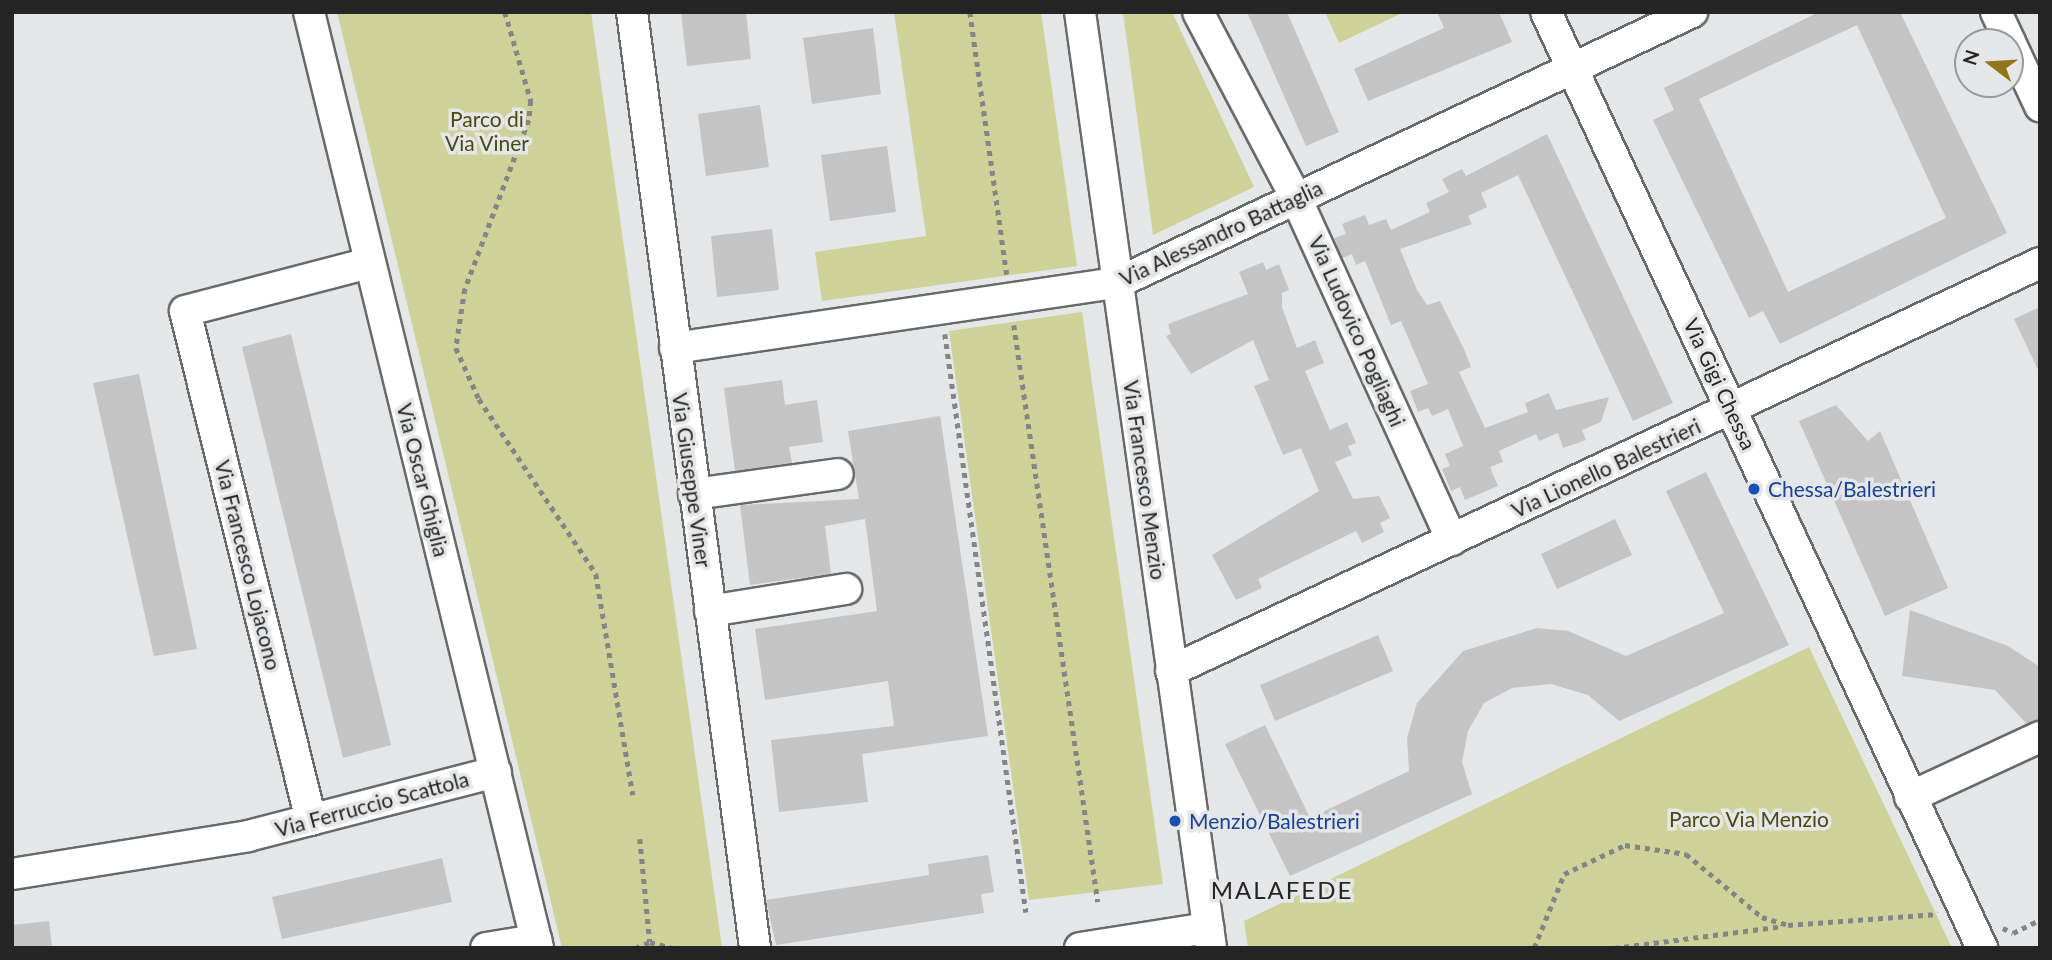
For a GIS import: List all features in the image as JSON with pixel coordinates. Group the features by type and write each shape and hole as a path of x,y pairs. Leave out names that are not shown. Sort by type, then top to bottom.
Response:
{"street":[{"name":"Via Oscar Ghiglia","path":"309,12 537,944"},
{"name":"Via Giuseppe Viner","path":"632,12 755,948"},
{"name":"Via Francesco Menzio","path":"1080,12 1209,938"},
{"name":"Via Ludovico Pogliaghi","path":"1198,12 1296,198 1452,540"},
{"name":"Via Gigi Chessa","path":"1546,12 1982,948"},
{"name":"Via Alessandro Battaglia","path":"675,348 1117,283 1692,12"},
{"path":"1996,12 2003,28"},
{"path":"2024,72 2040,106"},
{"name":"Via Francesco Lojacono","path":"311,820 186,311 369,263"},
{"name":"Via Lionello Balestrieri","path":"1171,671 1732,410 2040,263"},
{"path":"694,494 838,474"},
{"path":"710,611 846,589"},
{"path":"1910,797 2040,737"},
{"name":"Via Ferruccio Scattola","path":"12,874 248,836 496,772"},
{"path":"1080,948 1209,938"},
{"path":"486,948 537,944"}],"path":[{"path":"505,12 531,101 529,120 465,289 456,348 479,399 596,574 633,795"},
{"path":"971,12 1098,902"},
{"path":"942,309 1026,912"},
{"path":"640,839 650,942"},
{"path":"1534,948 1563,874 1625,845 1686,854 1762,917 1788,925"},
{"path":"1614,948 1788,925 1965,912"},
{"path":"635,948 650,942 673,948"}],"green space":[{"name":"Parco di Via Viner","path":"337,12 591,12 722,948 562,948"},
{"path":"894,12 1041,12 1077,266 822,301 815,252 926,236"},
{"path":"1123,12 1172,12 1254,187 1153,235"},
{"path":"1325,12 1404,12 1339,43"},
{"path":"1082,312 1163,884 1029,900 949,331"},
{"name":"Parco Via Menzio","path":"1809,647 1952,948 1248,948 1244,921"}],"building":[{"path":"681,12 746,12 751,59 687,66"},
{"path":"1247,12 1287,12 1339,132 1306,146"},
{"path":"1437,12 1499,12 1512,42 1368,101 1354,69 1444,28"},
{"path":"1819,12 1900,12 2007,233 1780,344 1763,311 1749,318 1653,120 1674,110 1664,88","holes":["1857,25 1946,218 1788,292 1699,99"]},
{"path":"873,28 881,94 812,104 803,38"},
{"path":"760,105 769,167 706,176 698,114"},
{"path":"1547,134 1673,403 1633,421 1518,175 1481,193 1487,207 1468,216 1472,224 1400,249 1417,290 1427,305 1440,301 1464,349 1471,367 1459,372 1485,428 1528,412 1525,403 1549,393 1556,410 1609,397 1601,422 1582,430 1586,440 1563,448 1558,433 1539,441 1536,434 1499,451 1503,462 1490,467 1498,486 1465,500 1460,487 1451,491 1442,469 1450,466 1445,454 1463,446 1448,409 1432,416 1428,408 1418,412 1410,391 1428,384 1401,321 1391,325 1365,261 1356,265 1352,254 1342,258 1334,238 1346,234 1342,224 1365,215 1369,225 1386,219 1391,230 1430,212 1426,203 1449,192 1442,179 1462,169 1466,176"},
{"path":"887,146 896,212 830,221 821,155"},
{"path":"772,229 779,290 717,297 711,236"},
{"path":"1263,262 1266,270 1279,264 1289,290 1282,293 1282,307 1297,348 1315,340 1324,363 1305,371 1330,430 1347,422 1356,443 1348,446 1352,455 1335,462 1353,499 1379,496 1390,518 1380,523 1384,532 1362,543 1356,531 1258,579 1262,588 1236,600 1212,555 1319,491 1301,448 1283,455 1254,386 1269,380 1253,340 1191,374 1166,336 1171,334 1168,324 1248,294 1239,272"},
{"path":"2040,307 2040,374 2014,319"},
{"path":"291,334 391,745 343,758 242,347"},
{"path":"139,374 197,649 154,656 93,383"},
{"path":"782,380 785,405 817,400 823,442 789,447 792,463 735,471 724,388"},
{"path":"1836,405 1868,441 1880,431 1948,588 1885,616 1799,421"},
{"path":"940,416 988,736 862,754 868,802 779,812 771,740 894,726 888,681 765,700 755,629 877,611 865,519 825,526 831,574 750,585 740,505 859,499 848,431"},
{"path":"1706,472 1789,645 1619,721 1588,695 1551,684 1512,688 1484,703 1468,731 1462,762 1472,794 1290,876 1225,744 1265,725 1310,818 1409,771 1407,738 1417,703 1463,651 1537,628 1568,631 1626,656 1724,613 1666,491"},
{"path":"1615,519 1632,555 1557,589 1541,554"},
{"path":"1910,610 2008,646 2040,667 2040,720 2027,724 1995,690 1902,676"},
{"path":"1378,635 1393,671 1275,721 1260,685"},
{"path":"988,855 994,892 981,894 984,913 776,945 766,900 929,875 928,864"},
{"path":"442,858 452,902 282,939 272,897"},
{"path":"49,921 52,948 12,948 12,925"}],"place":[{"name":"Chessa/Balestrieri","path":"1754,489"},
{"name":"Menzio/Balestrieri","path":"1175,821"}],"district":[{"name":"MALAFEDE","path":"1282,890"}]}
